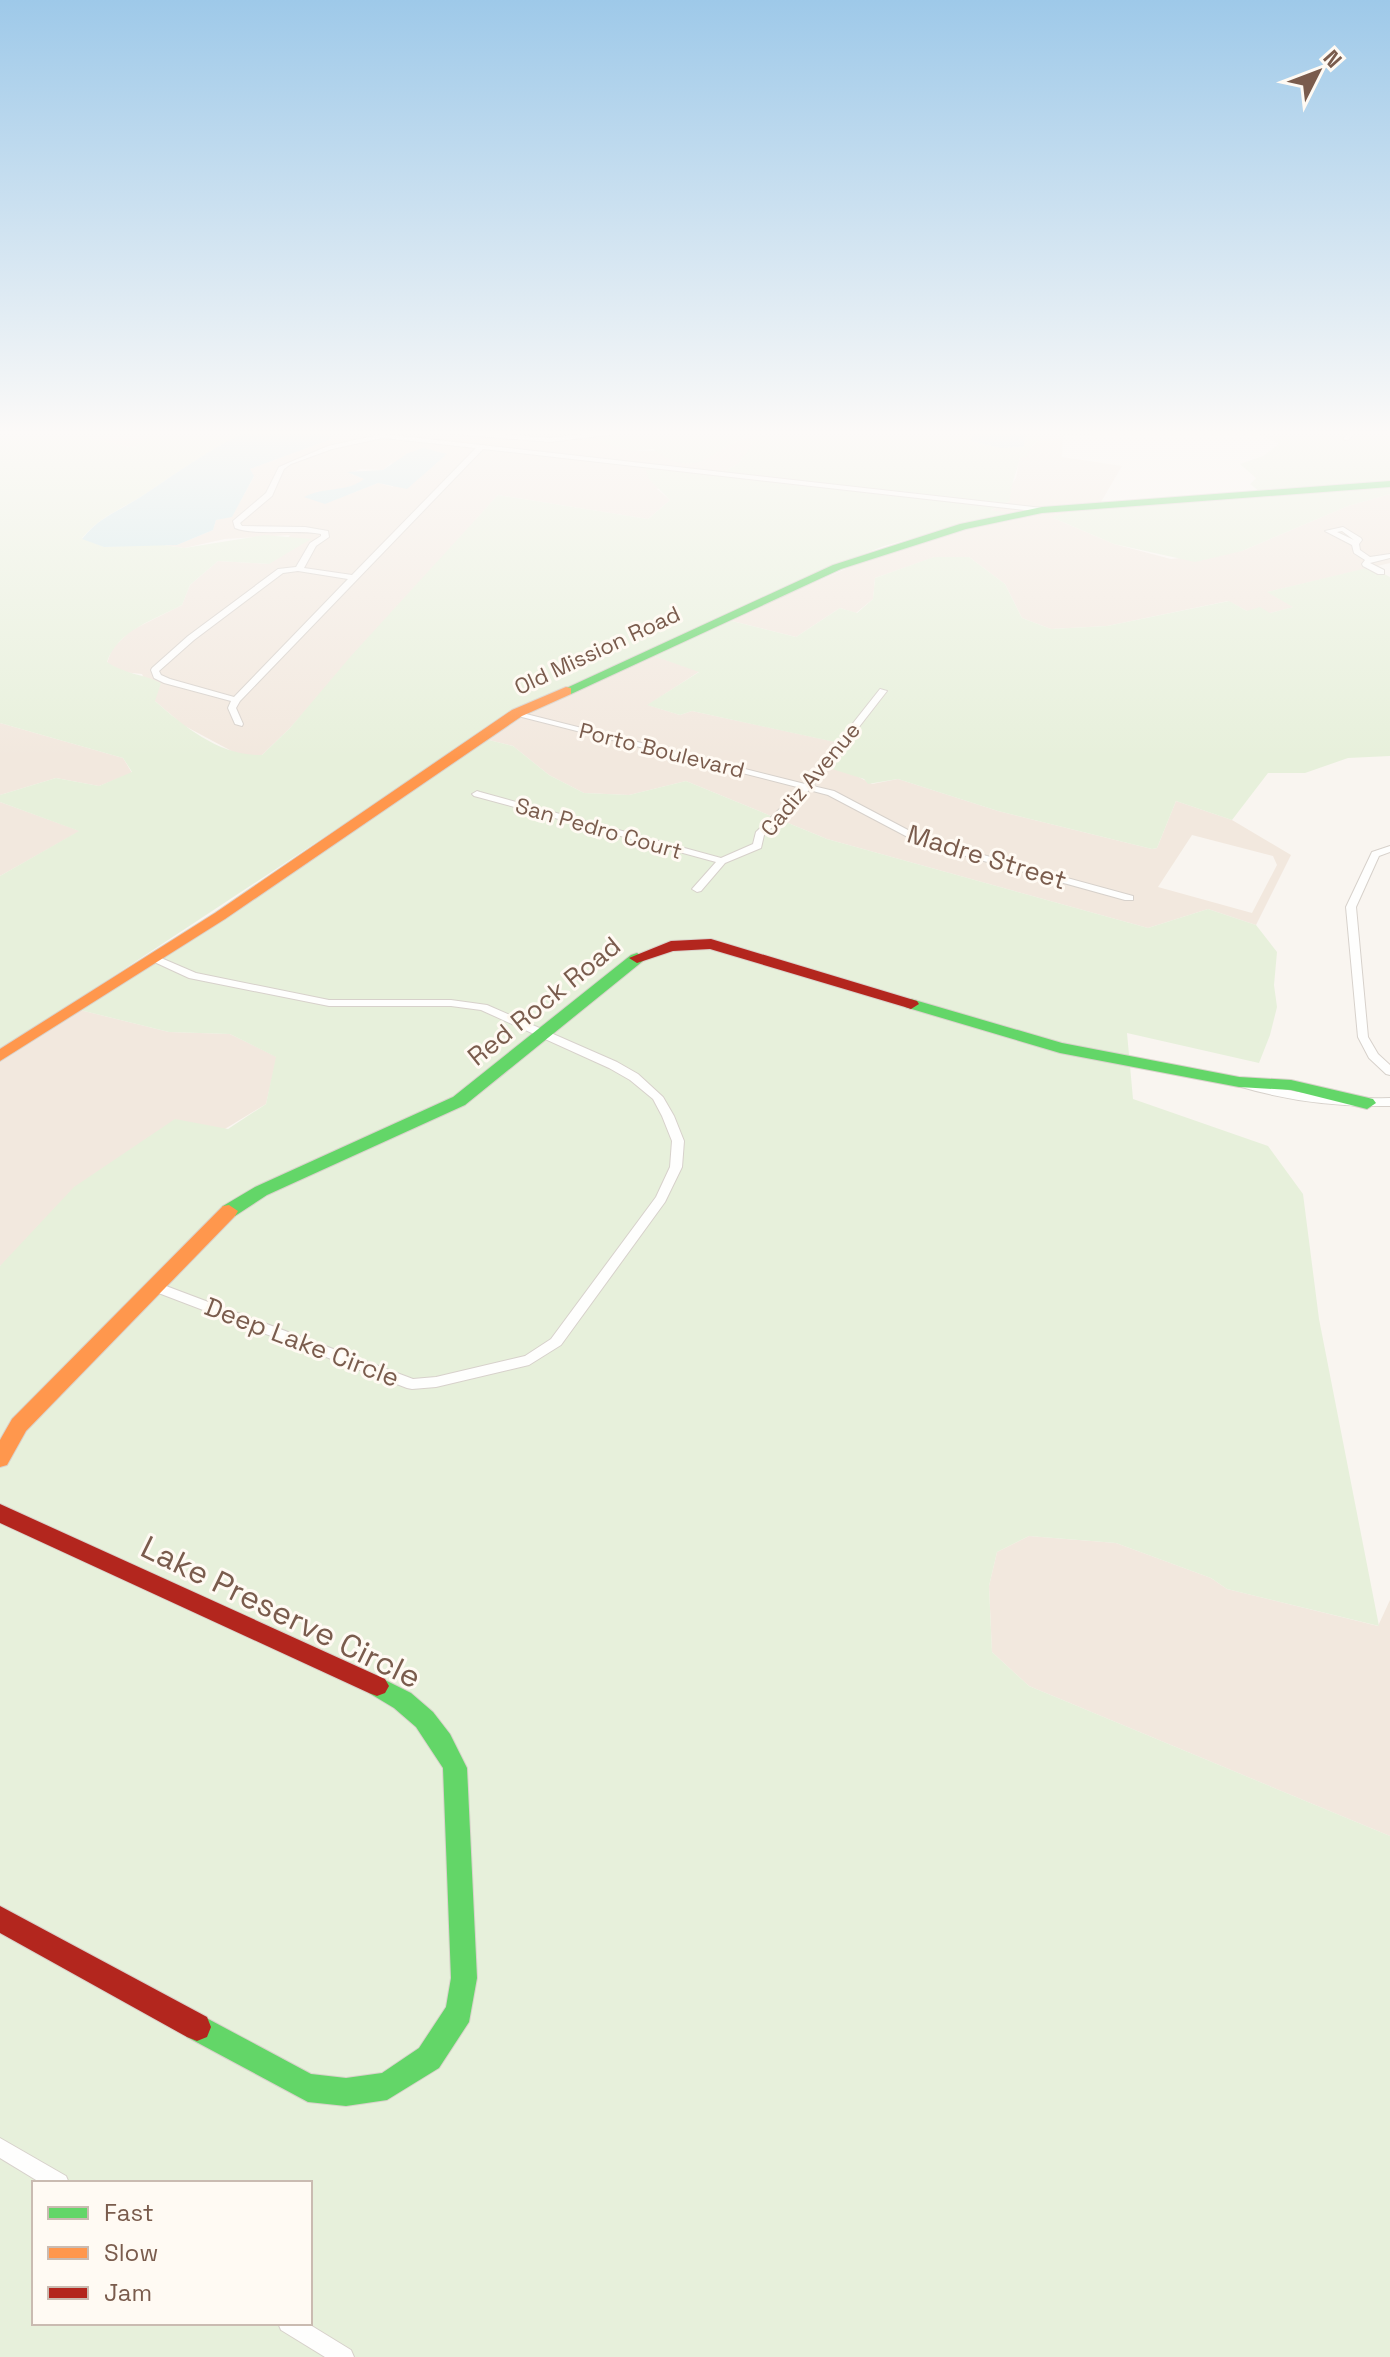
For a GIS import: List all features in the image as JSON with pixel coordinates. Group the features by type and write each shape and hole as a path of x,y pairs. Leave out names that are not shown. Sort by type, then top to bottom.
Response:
{"street":[{"path":"299,569 313,545 321,539"},
{"path":"239,724 232,708 236,700 392,539"},
{"name":"Old Mission Road","path":"0,1056 154,958 517,713 875,552 922,539"},
{"path":"1355,544 1357,551 1369,560 1390,556"},
{"path":"1369,560 1366,564 1381,572"},
{"path":"236,700 167,681 157,676 155,670 191,638 281,571 299,569 354,578"},
{"name":"Cadiz Avenue","path":"697,889 722,861 758,846 759,834 807,787 883,691"},
{"name":"Porto Boulevard","path":"517,713 807,787"},
{"name":"Madre Street","path":"807,787 849,801 922,841 1129,898"},
{"name":"San Pedro Court","path":"477,794 722,861"},
{"path":"1390,849 1375,854 1351,907 1363,1037 1373,1056 1390,1071"},
{"name":"Red Rock Road","path":"0,1459 19,1425 226,1213 261,1191 459,1101 634,959 652,950 681,943 711,944 1060,1048 1301,1093 1367,1103 1390,1102"},
{"name":"Deep Lake Circle","path":"153,1286 412,1384 436,1382 529,1360 556,1342 661,1199 676,1167 678,1141 657,1097 634,1077 483,1007 451,1003 329,1003 193,976 154,958"},
{"name":"Lake Preserve Circle","path":"0,1513 391,1692 418,1710 445,1741 455,1768 464,1978 459,2012 429,2058 387,2086 346,2092 308,2088 0,1919"},
{"path":"0,2147 56,2181"},
{"path":"291,2325 344,2357"}],"shaded area":[{"path":"191,539 225,539 184,548 165,545 177,545"},
{"path":"287,539 459,539 290,728 262,755 239,755 183,725 155,701 142,674 122,672 107,663 112,649 130,631 182,605 190,585 218,561 269,564"},
{"path":"929,539 1102,539 1171,559 1242,551 1270,539 1390,539 1390,563 1268,592 1294,607 1270,613 1247,611 1228,601 1107,626 1051,629 1022,618 1005,584 969,557 935,557 875,578 873,599 856,613 840,608 796,637 728,620 873,557"},
{"path":"651,655 700,671 648,705 680,715 692,711 845,744 844,754 834,764 872,784 898,779 998,811 1152,849 1157,848 1176,801 1232,820 1291,855 1256,925 1208,909 1148,928 827,839 686,781 629,795 584,793 549,775 513,746 485,739 521,714","holes":["1192,835 1273,856 1277,865 1252,913 1158,887"]},
{"path":"0,723 123,758 132,773 99,786 56,778 0,795"},
{"path":"0,802 80,831 0,876"},
{"path":"80,1010 169,1032 230,1034 277,1057 266,1104 0,1266 0,1061"},
{"path":"1029,1536 1116,1543 1211,1578 1227,1589 1378,1626 1390,1600 1390,1836 1029,1686 992,1652 989,1586 997,1552"}],"green space":[{"path":"0,539 84,539 104,547 157,544 184,548 240,539 311,539 269,564 218,561 190,585 182,605 128,634 112,651 107,662 161,683 155,701 204,738 232,751 262,755 290,728 458,539 910,539 834,566 573,684 338,828 0,1051 0,876 79,831 0,802 0,795 56,778 99,786 132,772 123,758 0,723"},
{"path":"1102,539 1270,539 1242,551 1195,562"},
{"path":"934,557 969,557 1005,584 1022,618 1051,629 1107,626 1229,601 1247,611 1260,607 1270,613 1293,607 1267,592 1371,567 1390,577 1390,756 1348,758 1305,773 1268,773 1232,820 1176,801 1157,848 1152,849 998,811 898,779 868,784 864,779 832,769 844,754 844,744 692,711 680,715 647,705 699,672 651,655 728,620 796,637 840,608 857,613 873,599 875,578"},
{"path":"485,739 513,746 549,775 584,793 629,795 686,781 827,839 1148,928 1208,909 1256,925 1277,952 1274,985 1277,1007 1259,1063 1127,1033 1133,1099 1268,1146 1303,1194 1319,1319 1379,1626 1227,1589 1211,1578 1116,1543 1029,1536 997,1552 989,1586 992,1652 1029,1686 1390,1836 1390,2357 0,2357 0,1266 74,1187 175,1119 228,1129 266,1104 276,1057 230,1034 169,1032 80,1010"}],"water":[{"path":"82,539 191,539 177,545 104,547"}],"traffic: fast":[{"path":"566,691 837,567 924,539"},
{"path":"229,1211 261,1191 459,1101 637,958"},
{"path":"911,1004 1060,1048 1239,1082 1291,1085 1367,1103"},
{"path":"197,2027 308,2088 346,2092 387,2086 429,2058 459,2012 464,1978 455,1768 442,1742 424,1719 403,1701 377,1686"}],"traffic: slow":[{"path":"0,1056 220,916 517,713 566,691"},
{"path":"0,1459 19,1425 229,1211"}],"traffic: jam":[{"path":"637,958 671,946 711,944 911,1004"},
{"path":"0,1513 377,1686"},
{"path":"0,1919 197,2027"}]}
